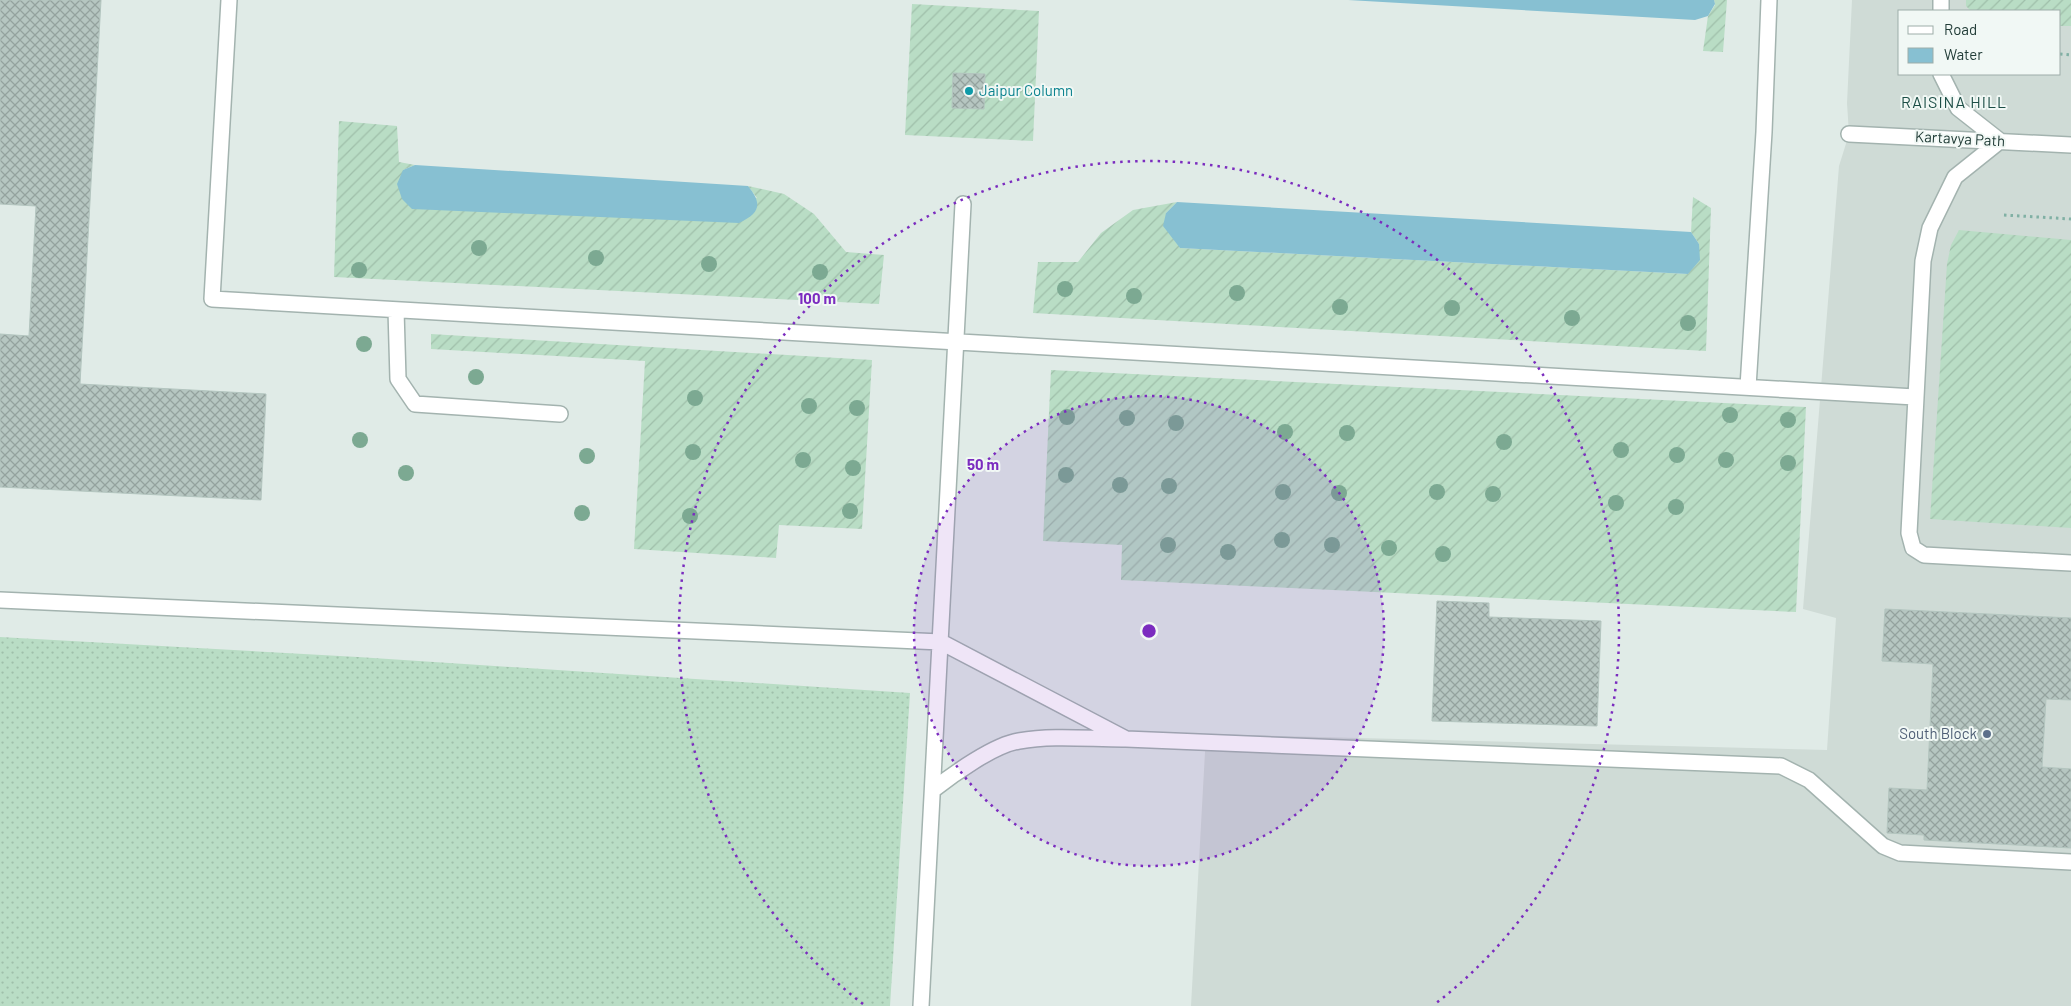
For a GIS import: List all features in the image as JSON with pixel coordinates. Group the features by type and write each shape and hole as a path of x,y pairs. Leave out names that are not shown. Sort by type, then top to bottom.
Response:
{"street":[{"path":"229,0 212,299 1915,397"},
{"path":"1748,387 1763,141 1769,0"},
{"path":"1942,75 1958,108 2000,141 1955,177 1930,228 1923,261 1909,533 1914,548 1924,556 2071,563"},
{"name":"Kartavya Path","path":"1849,134 2071,145"},
{"path":"922,1006 963,204"},
{"path":"396,310 398,379 415,404 560,414"},
{"path":"0,600 941,642 1126,739"},
{"path":"933,790 957,772 987,754 1017,741 1056,738 1126,739 1781,766 1809,780 1883,846 1900,853 2071,862"}],"path":[{"path":"2004,215 2071,219"}],"shaded area":[{"path":"1852,0 2071,0 2071,1006 1191,1006 1206,734 1827,750 1836,618 1803,609 1839,166 1849,134 1847,103"}],"green space":[{"path":"1714,0 1727,0 1723,52 1703,51 1708,16 1715,5"},
{"path":"1966,0 2071,0 2071,26 2061,26 2061,10 1970,10 1966,6"},
{"path":"912,4 1039,11 1033,141 905,135"},
{"path":"339,121 397,126 399,162 415,165 403,170 757,198 748,186 784,194 814,214 846,252 884,255 879,304 334,277"},
{"path":"1693,197 1711,208 1706,351 1033,313 1038,262 1078,262 1101,233 1133,210 1177,202 1166,213 1180,248 1688,274 1699,244 1691,232"},
{"path":"1959,230 2071,240 2071,528 1930,519 1947,264 1951,245"},
{"path":"431,334 872,360 862,529 779,525 776,558 634,549 645,361 431,349"},
{"path":"1051,370 1806,407 1796,612 1121,580 1122,545 1043,541"},
{"path":"0,637 358,657 910,693 890,1006 0,1006"}],"water":[{"path":"1348,0 1714,0 1715,4 1708,16 1695,20"},
{"path":"415,165 748,186 756,198 757,207 752,215 739,223 412,209 402,199 397,184 403,170"},
{"path":"1177,202 1691,232 1699,244 1700,260 1688,274 1180,248 1163,226 1166,213"}],"building":[{"path":"0,0 101,0 80,384 266,394 261,500 0,487 0,334 29,336 36,206 0,204"},
{"name":"Jaipur Column","path":"953,73 985,74 984,109 952,108"},
{"path":"1437,601 1489,603 1489,617 1601,621 1597,726 1432,721"},
{"name":"South Block","path":"1885,609 2071,618 2071,700 2046,699 2042,767 2071,769 2071,848 1924,840 1924,835 1887,833 1889,788 1927,790 1933,664 1882,661"}],"place":[{"name":"Jaipur Column","path":"969,91"},
{"name":"South Block","path":"1987,734"}],"district":[{"name":"RAISINA HILL","path":"1954,102"}]}
